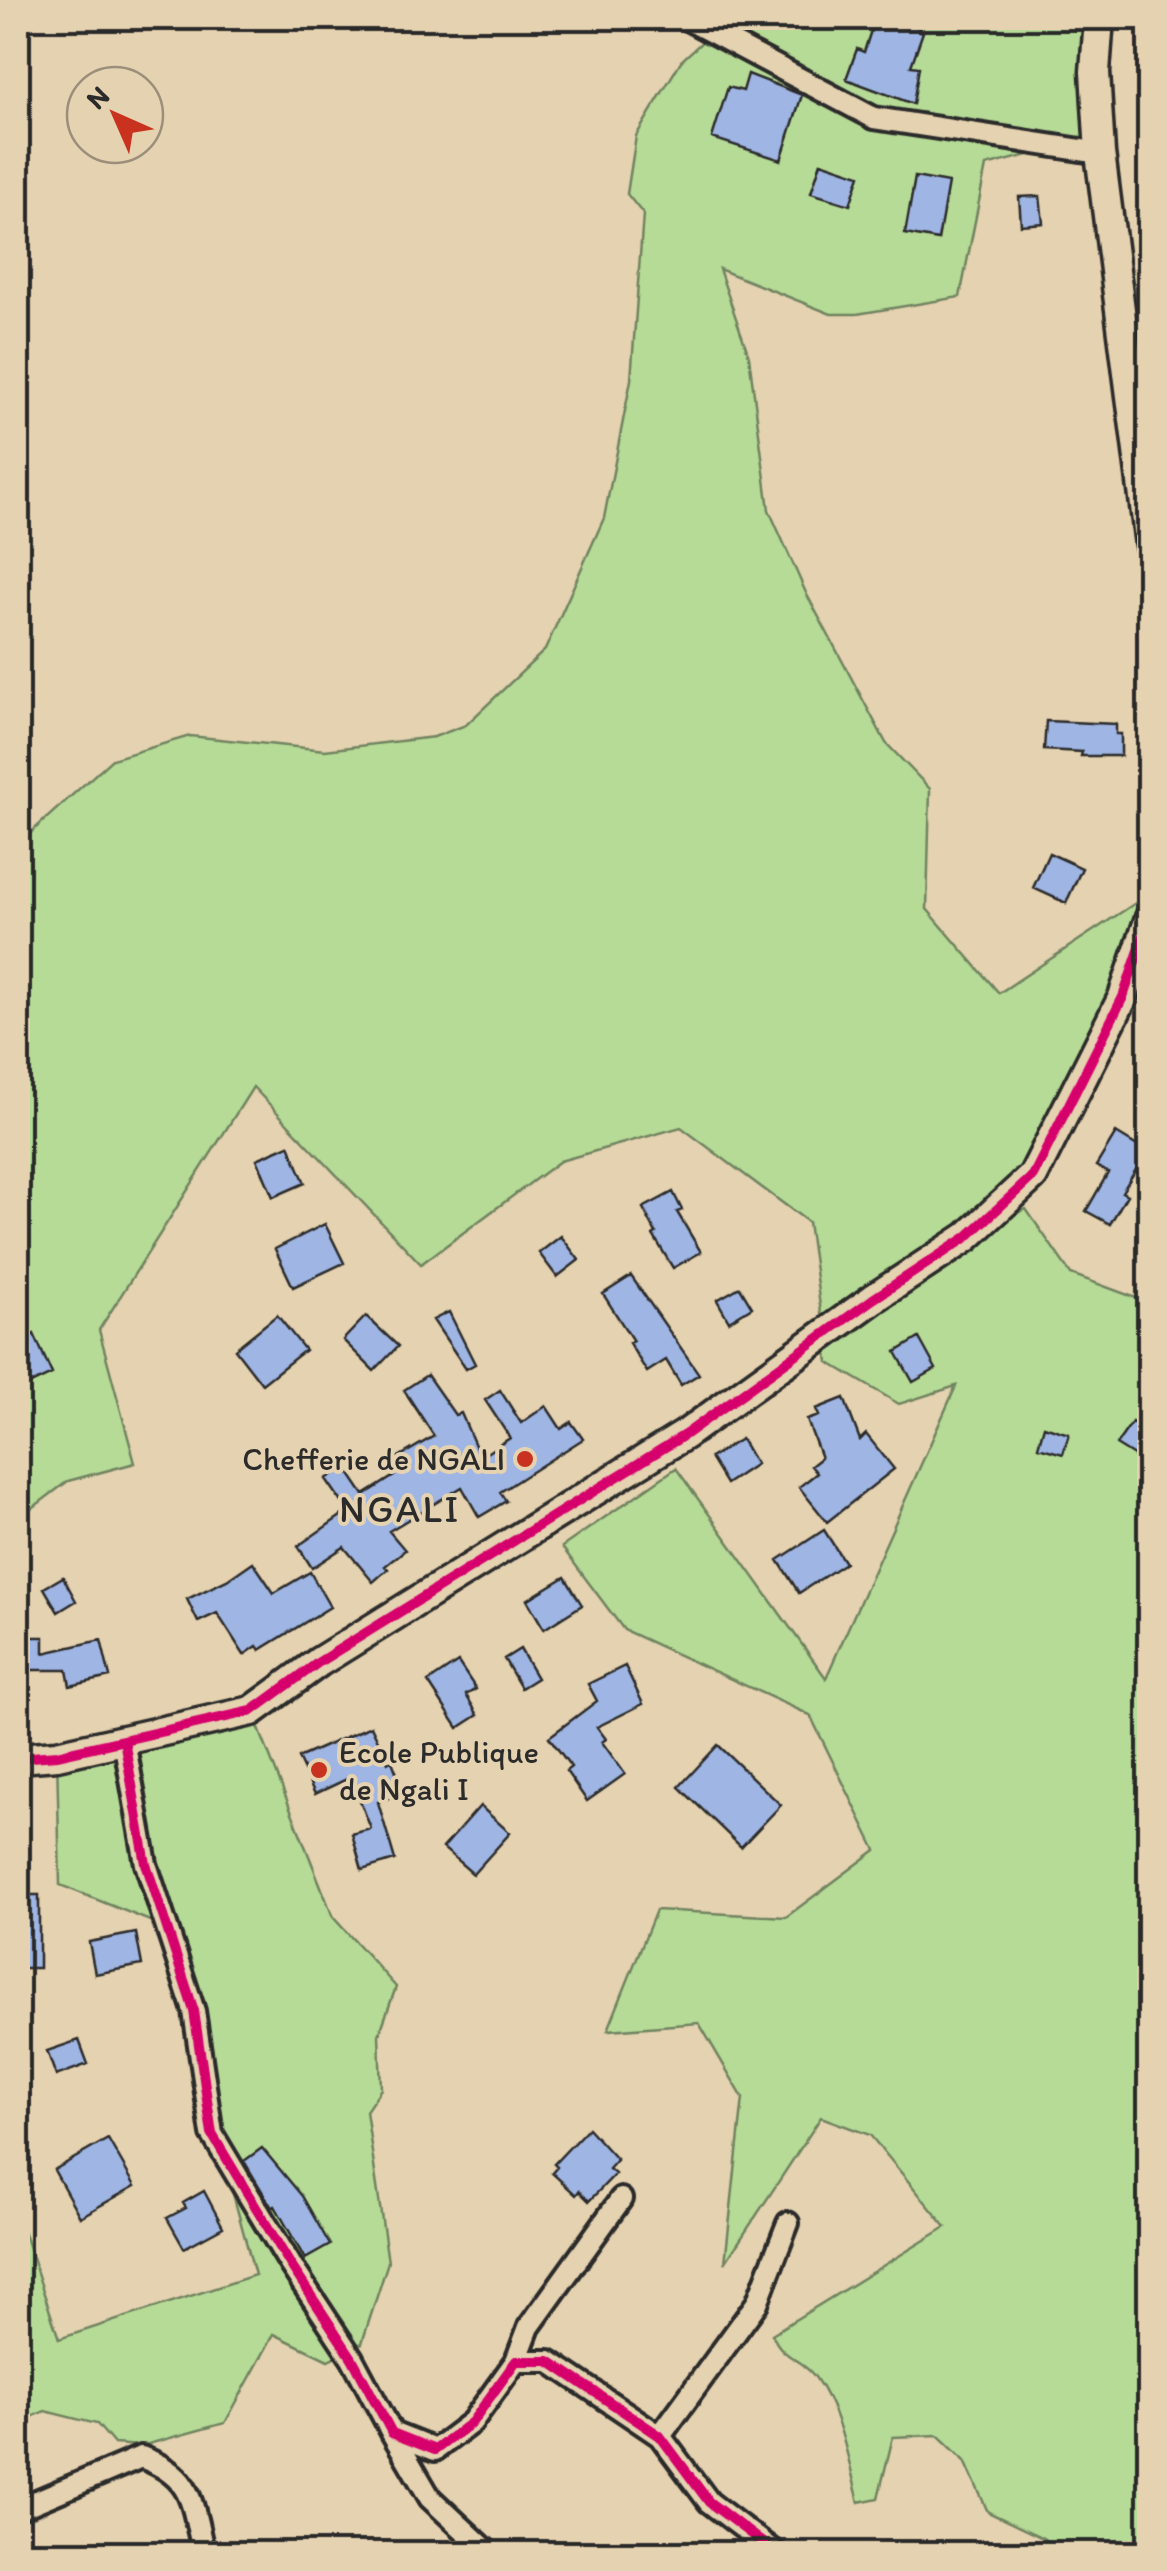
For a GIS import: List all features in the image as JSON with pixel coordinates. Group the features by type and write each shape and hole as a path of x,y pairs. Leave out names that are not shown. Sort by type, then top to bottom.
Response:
{"street":[{"path":"685,18 874,118 1100,153"},
{"path":"1099,18 1095,72 1100,153 1150,546"},
{"path":"18,1758 56,1754 252,1711 320,1662 686,1434 966,1237 1033,1176 1123,997 1150,918"},
{"path":"124,1740 146,1864 194,2011 212,2134 352,2358 430,2498 490,2554"},
{"path":"392,2433 435,2450 472,2422 516,2361 530,2327 621,2199"},
{"path":"660,2436 757,2303 788,2222"},
{"path":"516,2361 550,2360 660,2436 709,2502 778,2554"},
{"path":"18,2510 141,2457 169,2467 188,2491 204,2554"}],"green space":[{"path":"728,18 1099,18 1100,153 1036,153 986,166 960,297 857,314 831,314 719,269 749,356 769,510 806,593 886,743 930,789 927,909 999,993 1149,894 1149,918 1033,1176 976,1234 1026,1209 1071,1274 1136,1298 1149,1299 1149,2553 1060,2553 1043,2538 988,2512 965,2461 938,2435 893,2437 878,2498 859,2502 843,2437 824,2391 809,2370 781,2349 772,2334 946,2227 870,2135 821,2117 725,2263 743,2098 699,2023 608,2030 656,1910 786,1917 876,1850 810,1715 624,1630 562,1547 676,1468 826,1678 956,1386 899,1404 828,1362 808,1222 681,1127 560,1161 421,1264 253,1087 99,1330 135,1463 68,1481 18,1519 18,844 112,759 190,736 325,750 434,737 466,725 545,650 604,518 631,380 643,214 627,194 636,136 681,61"},
{"path":"252,1711 333,1917 396,1987 379,2035 381,2089 366,2111 388,2262 362,2343 328,2360 274,2334 225,2423 141,2446 114,2444 97,2424 45,2411 18,2423 18,2215 59,2339 255,2275 160,1925 60,1885 57,1755"}],"building":[{"path":"875,18 921,21 918,30 923,32 911,66 919,67 913,104 846,79 857,49 864,52"},
{"path":"748,74 802,95 781,160 712,138 728,87 743,91"},
{"path":"821,162 860,175 850,205 811,193"},
{"path":"915,177 948,183 938,240 905,234"},
{"path":"1040,196 1043,223 1021,225 1019,197"},
{"path":"1046,721 1116,724 1116,734 1121,734 1121,756 1081,756 1082,752 1044,750"},
{"path":"1049,853 1082,868 1066,903 1033,888"},
{"path":"1116,1133 1147,1152 1122,1192 1127,1195 1110,1224 1086,1211 1108,1173 1096,1166"},
{"path":"289,1145 305,1183 273,1197 257,1159"},
{"path":"673,1192 682,1210 677,1212 701,1252 673,1268 653,1235 656,1233 643,1208"},
{"path":"325,1224 344,1263 293,1287 275,1249"},
{"path":"561,1236 579,1260 557,1277 539,1253"},
{"path":"631,1276 699,1374 681,1385 666,1360 647,1372 629,1343 633,1341 603,1294"},
{"path":"740,1287 752,1307 729,1321 717,1300"},
{"path":"449,1312 475,1364 466,1369 433,1320"},
{"path":"277,1315 305,1350 262,1384 235,1349"},
{"path":"366,1316 398,1346 374,1371 343,1340"},
{"path":"34,1334 52,1374 18,1390 18,1342"},
{"path":"919,1338 936,1369 913,1382 896,1352"},
{"path":"427,1375 455,1415 461,1413 480,1457 510,1438 485,1400 500,1390 521,1423 546,1406 561,1429 571,1422 583,1439 500,1492 506,1501 479,1517 462,1487 389,1531 405,1550 373,1582 344,1547 312,1568 298,1546 348,1511 326,1479 345,1467 364,1495 394,1476 387,1464 434,1436 404,1390"},
{"path":"844,1398 860,1440 866,1434 894,1469 827,1522 799,1487 817,1473 811,1466 821,1458 807,1420 819,1416 816,1409"},
{"path":"1132,1422 1150,1433 1150,1466 1116,1445"},
{"path":"1044,1426 1069,1434 1063,1454 1038,1447"},
{"path":"741,1439 756,1464 726,1484 710,1458"},
{"path":"824,1530 845,1563 799,1593 778,1560"},
{"path":"253,1562 274,1593 310,1572 330,1607 260,1650 257,1646 244,1655 217,1613 198,1622 187,1599"},
{"path":"63,1577 76,1601 58,1612 44,1588"},
{"path":"565,1577 582,1605 544,1629 527,1600"},
{"path":"18,1637 44,1637 44,1653 101,1640 110,1677 70,1686 67,1670 18,1670"},
{"path":"520,1649 537,1678 521,1688 504,1659"},
{"path":"458,1662 476,1689 466,1695 478,1715 458,1728 428,1682"},
{"path":"625,1666 643,1704 597,1727 606,1739 602,1742 625,1774 587,1801 566,1771 571,1767 549,1737 597,1701 588,1684"},
{"path":"371,1726 388,1762 392,1761 404,1792 378,1802 395,1860 362,1870 352,1834 371,1829 351,1777 315,1794 298,1758"},
{"path":"718,1745 781,1805 741,1847 679,1787"},
{"path":"480,1806 510,1833 473,1874 443,1848"},
{"path":"18,1895 39,1895 39,1968 18,1968"},
{"path":"136,1933 142,1965 95,1974 89,1942"},
{"path":"79,2040 88,2064 56,2076 47,2051"},
{"path":"588,2128 617,2160 609,2169 615,2174 589,2201 579,2191 576,2195 552,2173 557,2167 554,2164"},
{"path":"108,2139 135,2186 80,2217 54,2170"},
{"path":"262,2148 302,2196 330,2245 305,2259 244,2161"},
{"path":"204,2191 223,2227 184,2248 167,2218 186,2208 183,2203"}],"cycle path":[{"path":"18,1758 57,1755 252,1711 319,1662 686,1434 873,1299 967,1237 1033,1176 1123,997 1150,918"},
{"path":"124,1740 146,1864 194,2011 212,2134 352,2358 392,2433 435,2450 472,2422 516,2361 549,2361 660,2436 709,2502 777,2554"}],"place":[{"name":"Chefferie de NGALI","path":"525,1459"},
{"name":"Ecole Publique de Ngali I","path":"319,1770"}],"district":[{"name":"NGALI","path":"400,1509"}]}
